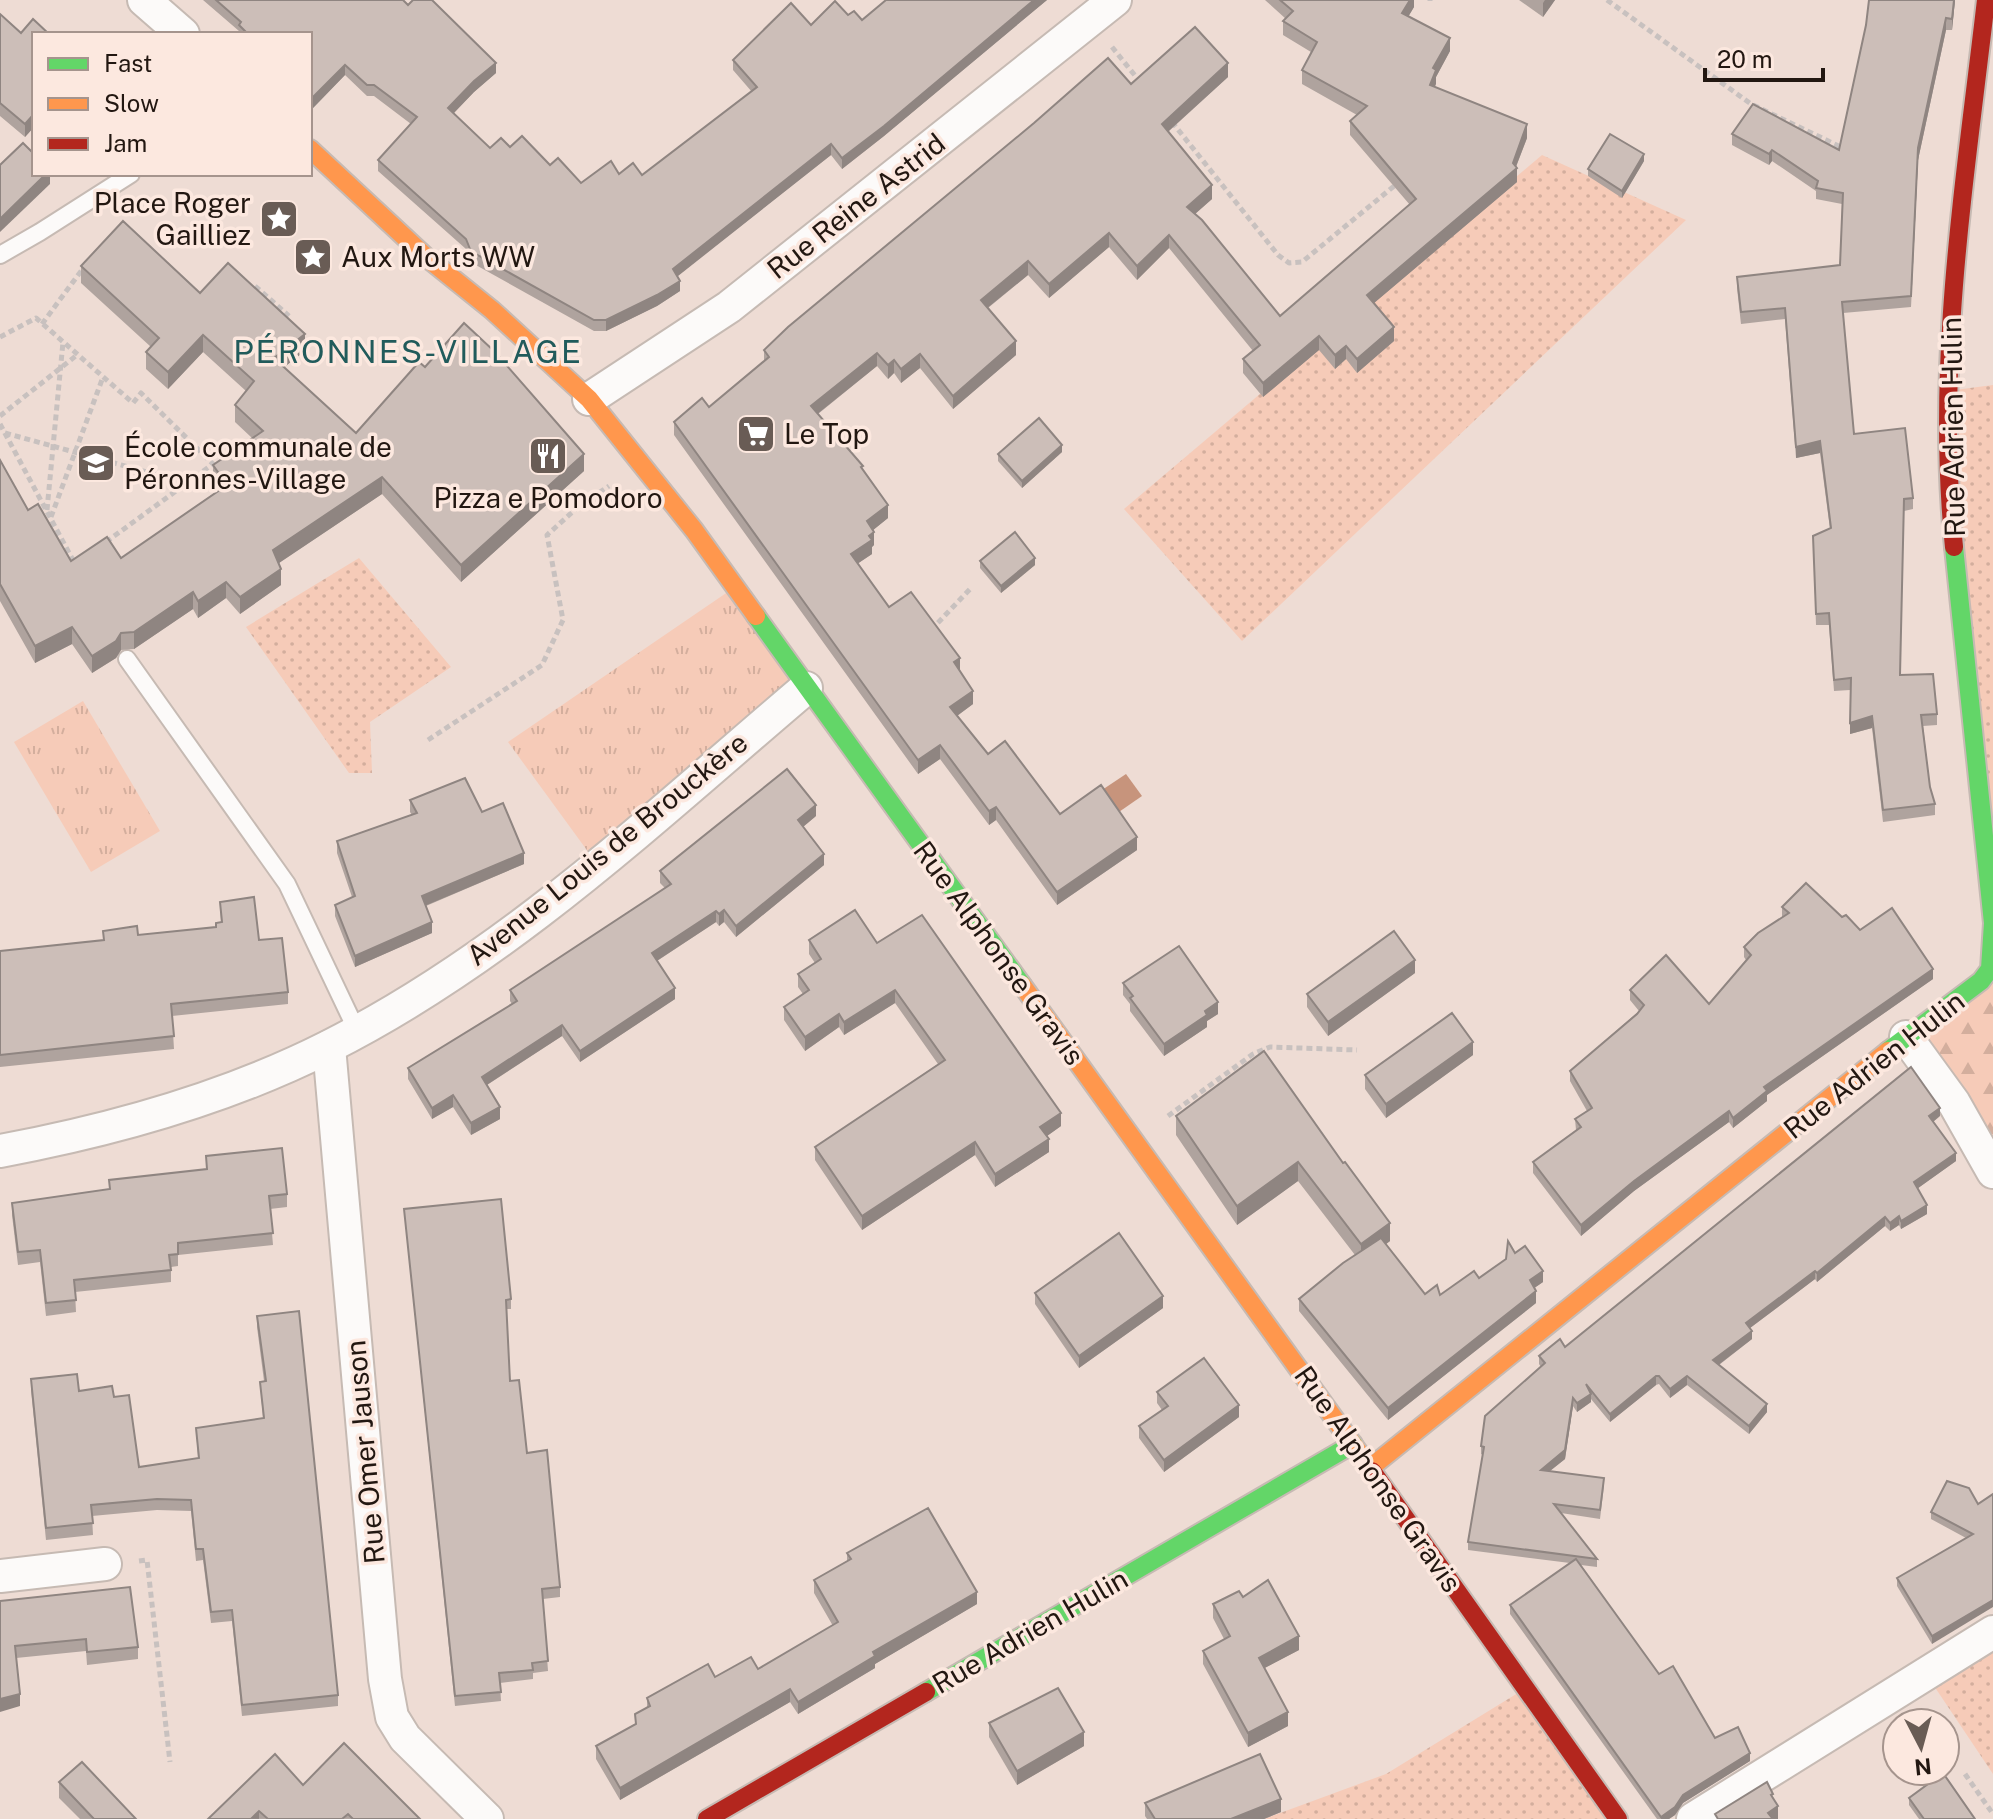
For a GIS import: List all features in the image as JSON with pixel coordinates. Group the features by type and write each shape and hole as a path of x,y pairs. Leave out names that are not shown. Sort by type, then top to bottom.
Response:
{"street":[{"path":"144,0 181,32"},
{"name":"Rue Adrien Hulin","path":"1370,1468 1906,1037 1981,981 1990,969 1993,923 1952,529 1947,391 1951,296 1986,0"},
{"name":"Rue Reine Astrid","path":"589,399 729,307 1103,10"},
{"name":"Rue Alphonse Gravis","path":"312,151 426,257 492,310 589,399 694,530 1353,1444 1618,1819"},
{"name":"Avenue Louis de Brouckère","path":"0,1151 128,1123 182,1107 281,1070 357,1031 426,991 515,931 806,688"},
{"path":"1906,1037 1954,1103 1993,1172"},
{"name":"Rue Omer Jauson","path":"329,1047 385,1679 392,1717 405,1738 487,1819"},
{"name":"Rue Adrien Hulin","path":"707,1819 1353,1444"},
{"path":"0,1576 105,1564"},
{"path":"1693,1819 1993,1632"}],"lane":[{"path":"0,255 128,176"},
{"path":"127,659 287,884 357,1031"}],"path":[{"path":"1607,0 1751,104 1848,150"},
{"path":"1103,10 1150,94"},
{"path":"1170,119 1278,255 1289,263 1302,262 1313,254 1405,177"},
{"path":"42,324 89,260"},
{"path":"255,286 289,316"},
{"path":"0,337 36,318 133,403 141,393 213,464 101,546"},
{"path":"47,511 63,342"},
{"path":"0,416 77,355"},
{"path":"51,518 103,377"},
{"path":"0,424 75,564"},
{"path":"5,433 188,483"},
{"path":"428,740 542,665 563,620 547,535 579,506 641,464"},
{"path":"923,638 972,587"},
{"path":"1134,1141 1253,1054 1270,1047 1357,1050"},
{"path":"105,1564 147,1560 170,1762"},
{"path":"1965,1774 1993,1814"}],"green space":[{"path":"1542,155 1686,220 1242,641 1124,509"},
{"path":"1993,385 1993,957 1947,391"},
{"path":"359,558 451,667 370,722 372,773 349,773 246,627"},
{"path":"735,587 806,688 597,864 508,742"},
{"path":"83,701 160,831 91,872 14,742"},
{"path":"1993,957 1993,1172 1906,1037"},
{"path":"1993,1632 1993,1774 1961,1726 1961,1707 1948,1707 1926,1674"},
{"path":"1526,1688 1618,1819 1264,1819 1386,1774"}],"shaded area":[{"path":"1126,774 1142,796 1103,823 1087,800"}],"building":[{"path":"216,0 403,0 408,5 413,0 432,0 496,63 448,108 490,148 501,138 510,147 522,136 550,165 558,158 581,183 611,161 619,174 633,163 642,175 757,87 733,60 791,3 811,25 835,1 848,15 854,11 862,20 886,0 1034,0 842,158 831,144 673,269 680,281 606,320 594,320 474,253 466,239 378,160 417,117 374,85 367,85 345,65 313,97 312,32 246,32 239,25 241,22"},
{"path":"1280,0 1410,0 1402,13 1450,38 1433,68 1436,70 1430,85 1527,124 1513,163 1517,168 1367,295 1394,327 1357,359 1346,346 1335,355 1319,336 1263,383 1243,359 1260,345 1169,235 1137,266 1109,233 1049,284 1028,261 981,300 1016,341 953,396 920,354 901,369 894,360 888,365 877,353 811,406 863,466 888,505 867,521 874,532 869,536 872,540 851,554 889,607 911,592 960,658 954,662 973,691 950,707 988,754 1005,741 1060,814 1101,785 1137,837 1057,892 996,807 989,811 940,745 918,760 674,422 702,398 709,407 769,357 764,350 788,327 1108,58 1131,84 1195,27 1228,63 1162,124 1212,185 1187,207 1202,220 1280,316 1416,199 1350,121 1367,106 1302,70 1317,42 1283,21 1293,11"},
{"path":"1869,0 1954,0 1952,19 1946,18 1918,148 1911,296 1842,302 1854,434 1905,428 1913,498 1904,499 1900,675 1933,674 1937,714 1921,715 1935,804 1883,810 1872,716 1850,723 1851,678 1834,680 1829,613 1816,614 1813,536 1831,528 1820,441 1796,447 1785,308 1741,312 1737,277 1840,265 1843,193 1816,188 1818,181 1772,150 1769,154 1732,134 1753,104 1839,150"},
{"path":"0,14 21,33 33,19 47,32 32,32 32,116 25,124 0,103"},
{"path":"1610,134 1644,154 1622,191 1588,169"},
{"path":"23,143 32,152 32,176 44,176 0,219 0,165"},
{"path":"123,221 200,293 228,263 305,334 274,358 356,433 419,362 425,367 464,323 495,352 584,454 461,565 382,477 273,550 281,569 240,597 226,582 198,601 193,592 134,632 121,633 116,641 92,656 72,627 35,646 0,584 0,460 28,510 38,504 71,561 107,537 121,558 227,485 213,465 263,431 235,405 254,381 203,335 168,372 146,352 159,338 81,266"},
{"path":"1039,418 1062,445 1022,481 998,454"},
{"path":"1015,532 1035,558 1001,586 980,561"},
{"path":"787,769 816,805 798,820 824,854 736,926 724,910 719,914 716,911 652,953 675,988 580,1051 562,1025 482,1077 500,1107 471,1123 453,1095 432,1108 408,1068 517,1001 510,990 671,884 660,871"},
{"path":"465,778 482,812 503,803 524,853 422,896 432,922 355,956 335,905 355,896 337,841 417,813 410,800"},
{"path":"1806,883 1860,930 1892,908 1933,969 1764,1087 1767,1091 1733,1118 1729,1111 1634,1181 1581,1225 1533,1162 1581,1127 1575,1119 1592,1108 1570,1071 1637,1014 1644,1005 1630,990 1666,955 1709,1004 1751,955 1744,947 1758,933 1789,913 1782,907"},
{"path":"254,897 259,940 282,938 288,992 171,1004 174,1036 0,1055 0,951 104,940 103,931 137,926 138,935 216,927 216,923 222,922 220,902"},
{"path":"855,910 877,943 922,915 1061,1113 1040,1127 1049,1139 995,1174 975,1142 862,1216 815,1147 945,1060 895,990 844,1022 839,1014 805,1037 784,1007 809,990 798,974 821,959 809,940"},
{"path":"1394,931 1415,960 1328,1022 1307,994"},
{"path":"1179,946 1218,1002 1205,1011 1207,1015 1164,1044 1130,998 1133,996 1123,983"},
{"path":"1452,1013 1473,1042 1386,1104 1365,1075"},
{"path":"1264,1051 1343,1163 1390,1223 1361,1244 1298,1162 1237,1206 1176,1116"},
{"path":"1911,1067 1940,1108 1929,1116 1956,1153 1914,1182 1927,1205 1901,1221 1899,1216 1890,1223 1885,1217 1817,1273 1815,1271 1746,1323 1752,1331 1713,1360 1767,1404 1749,1426 1687,1376 1670,1389 1656,1376 1610,1414 1586,1384 1591,1394 1577,1403 1573,1398 1565,1450 1541,1470 1604,1478 1600,1510 1554,1504 1597,1559 1468,1542 1484,1447 1481,1446 1485,1416 1545,1363 1539,1356 1560,1339 1565,1347"},
{"path":"282,1148 287,1194 269,1196 273,1233 178,1243 178,1254 169,1255 171,1270 74,1280 76,1300 46,1303 40,1250 18,1252 12,1203 110,1189 109,1180 207,1169 206,1156"},
{"path":"501,1199 511,1299 506,1300 510,1381 519,1380 527,1453 547,1450 560,1587 542,1589 548,1661 532,1663 533,1670 499,1673 501,1692 455,1696 404,1209"},
{"path":"1119,1233 1163,1296 1079,1356 1035,1293"},
{"path":"1381,1238 1425,1294 1437,1285 1440,1295 1474,1271 1479,1278 1506,1259 1508,1241 1515,1253 1525,1246 1543,1271 1530,1280 1536,1291 1388,1408 1299,1299 1343,1263"},
{"path":"299,1311 338,1695 242,1705 232,1610 211,1612 203,1549 196,1549 191,1500 157,1499 91,1505 93,1523 46,1528 31,1379 77,1374 79,1391 112,1386 114,1397 129,1395 139,1467 199,1458 196,1428 264,1418 260,1382 266,1381 257,1316"},
{"path":"1204,1358 1239,1405 1164,1460 1139,1426 1168,1406 1157,1392"},
{"path":"1947,1481 1969,1488 1978,1504 1993,1494 1993,1600 1932,1636 1897,1578 1973,1534 1931,1512"},
{"path":"928,1508 977,1592 873,1652 875,1656 798,1702 790,1689 620,1788 596,1746 636,1724 635,1714 650,1706 647,1698 708,1664 715,1677 751,1657 758,1669 838,1622 814,1580 851,1559 847,1553"},
{"path":"1576,1559 1659,1674 1673,1666 1715,1738 1738,1727 1750,1753 1683,1795 1675,1807 1661,1817 1510,1605"},
{"path":"1268,1580 1299,1636 1259,1658 1288,1712 1248,1733 1203,1651 1230,1636 1213,1604 1239,1591 1243,1597"},
{"path":"130,1587 138,1647 87,1652 86,1639 15,1646 20,1694 0,1699 0,1601"},
{"path":"1058,1688 1084,1732 1017,1771 989,1723"},
{"path":"344,1743 420,1819 353,1819 348,1814 342,1819 268,1819 259,1811 251,1819 208,1819 275,1754 303,1785"},
{"path":"1260,1754 1281,1799 1231,1819 1155,1819 1145,1803"},
{"path":"82,1762 136,1819 94,1819 59,1782"},
{"path":"1767,1782 1778,1806 1768,1813 1773,1819 1718,1819 1715,1814"},
{"path":"1924,1787 1953,1787 1975,1819 1924,1819 1909,1798"}],"traffic: fast":[{"path":"1888,1051 1981,981 1990,969 1993,923 1954,547"},
{"path":"756,616 1022,985"},
{"path":"926,1692 1353,1444"}],"traffic: slow":[{"path":"312,151 426,257 492,310 589,399 694,530 756,616"},
{"path":"1022,985 1372,1471"},
{"path":"1370,1468 1888,1051"}],"traffic: jam":[{"path":"1954,547 1949,478 1950,341 1986,0"},
{"path":"1372,1471 1618,1819"},
{"path":"707,1819 926,1692"}],"place":[{"name":"Place Roger Gailliez","path":"279,219"},
{"name":"Aux Morts WW","path":"313,257"},
{"name":"Le Top","path":"756,434"},
{"name":"Pizza e Pomodoro","path":"548,456"},
{"name":"École communale de Péronnes-Village","path":"96,463"}],"district":[{"name":"PÉRONNES-VILLAGE","path":"408,352"}]}
